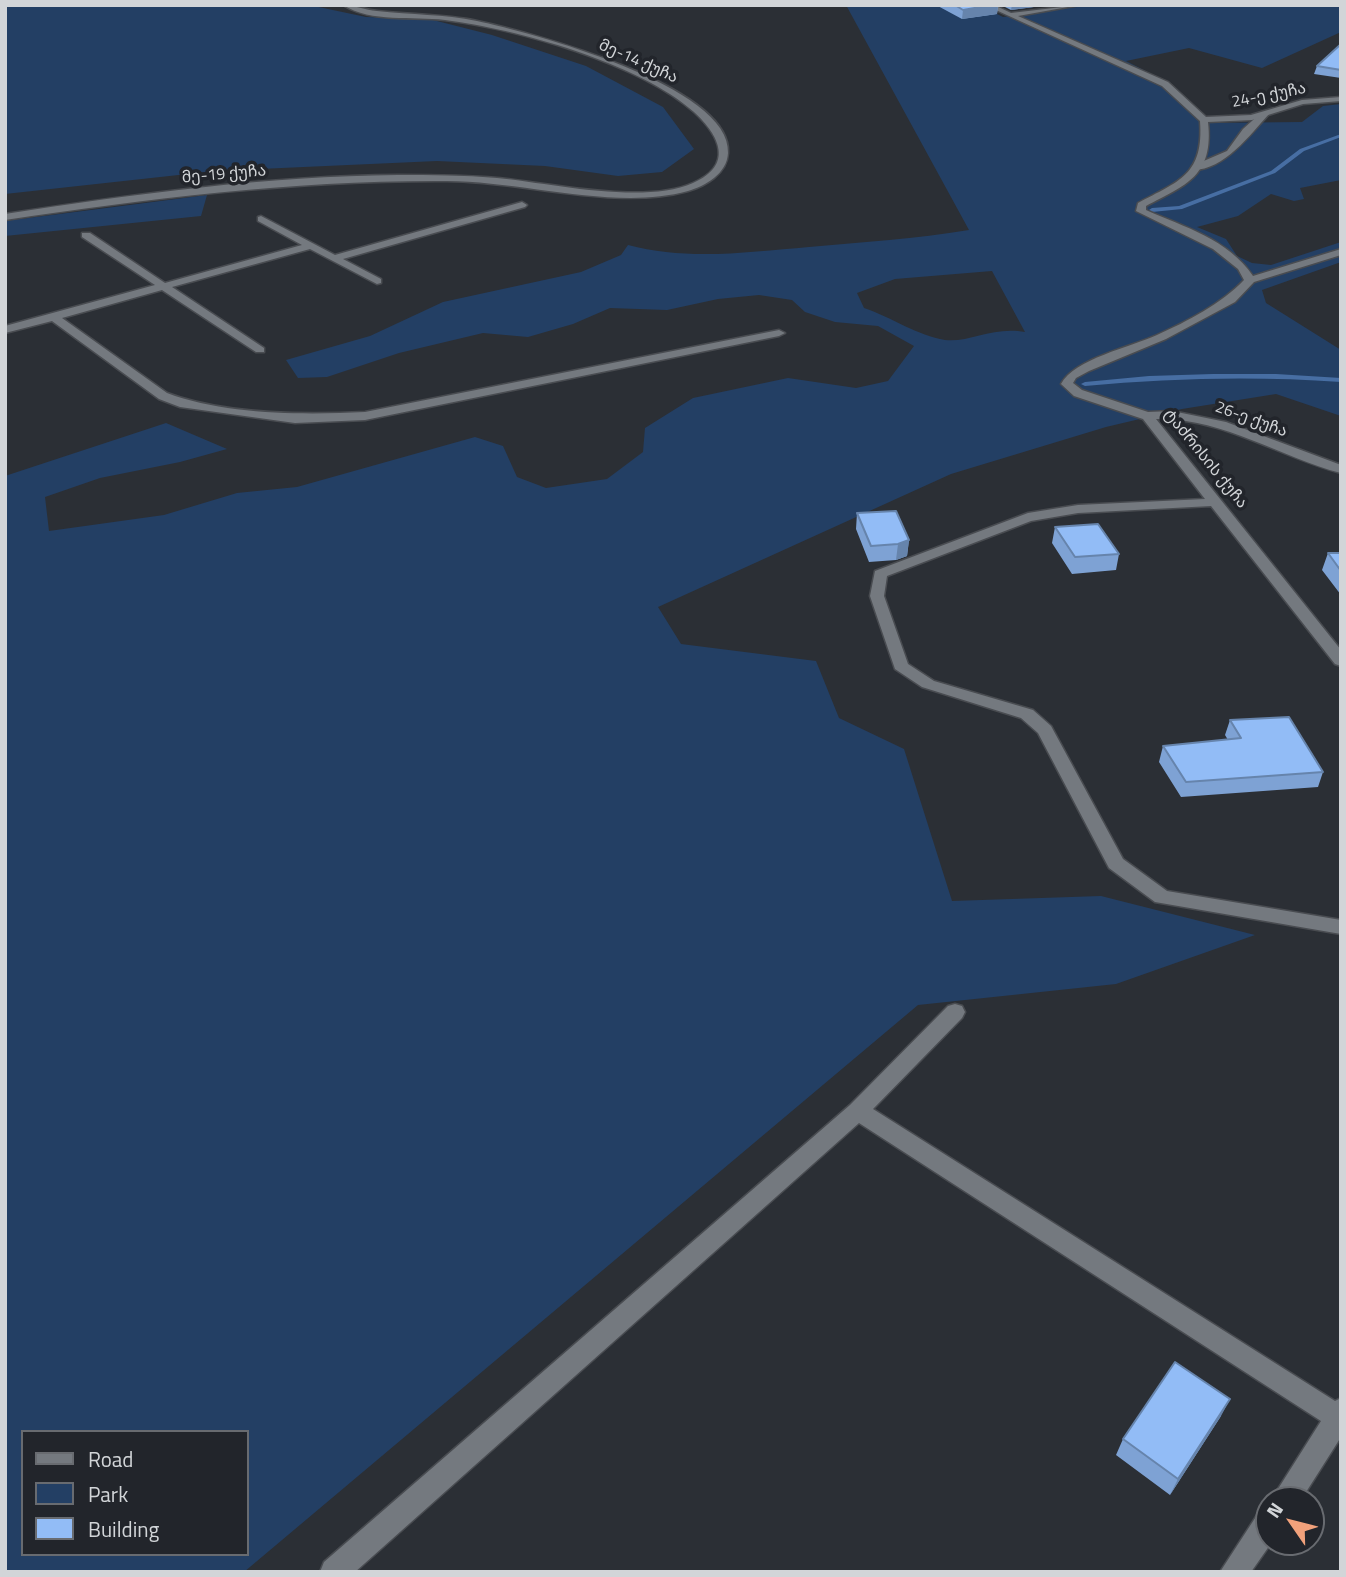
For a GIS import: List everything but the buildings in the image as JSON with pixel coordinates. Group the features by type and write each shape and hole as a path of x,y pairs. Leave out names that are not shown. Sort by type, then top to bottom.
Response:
{"street":[{"name":"მე-14 ქუჩა","path":"346,5 371,12 426,15 481,23 629,70 681,97 697,110 723,140 725,156 719,169 708,179 671,192 645,195 448,178"},
{"path":"988,5 1164,84 1204,120 1201,160 1187,181 1141,205 1141,211 1209,242 1244,268 1250,280 1341,252"},
{"path":"1009,15 1076,5"},
{"name":"24-ე ქუჩა","path":"1204,120 1265,114 1302,102 1341,99"},
{"path":"1195,168 1230,152 1246,131 1265,114"},
{"name":"მე-19 ქუჩა","path":"5,217 208,191 320,182 448,178"},
{"path":"335,258 522,205"},
{"path":"261,219 377,281"},
{"path":"86,235 260,350"},
{"path":"5,330 312,246"},
{"name":"ტაძრისის ქუჩა","path":"1250,280 1231,300 1192,322 1071,376 1067,384 1078,393 1147,416 1341,661"},
{"path":"54,317 163,396 184,404 321,420 365,416 779,333"},
{"name":"26-ე ქუჩა","path":"1147,416 1172,414 1209,422 1313,462 1341,469"},
{"path":"1217,502 1078,509 1028,517 880,574 877,596 901,666 928,684 1027,714 1045,730 1116,863 1162,897 1341,927"},
{"path":"334,1572 858,1111 955,1012"},
{"path":"858,1111 1339,1414 1295,1486"},
{"path":"1234,1572 1255,1542"}],"green space":[{"path":"5,5 309,5 366,17 429,19 492,35 586,66 663,107 694,149 662,172 618,176 545,166 437,161 215,171 5,194"},
{"path":"846,5 979,5 1003,17 1091,5 1337,5 1341,8 1341,32 1262,68 1189,48 1126,61 1171,84 1209,123 1302,122 1323,106 1341,104 1341,180 1300,188 1304,199 1294,201 1271,194 1238,216 1197,227 1226,239 1237,256 1252,263 1271,265 1341,242 1341,262 1262,290 1266,303 1341,350 1341,416 1276,394 1182,409 1106,427 951,474 658,607 681,644 816,661 839,718 904,749 952,901 1101,896 1255,935 1116,984 918,1005 244,1572 5,1572 5,476 166,423 227,449 180,462 100,478 45,497 49,531 164,515 237,493 297,487 475,437 503,446 517,477 546,488 607,479 643,452 645,428 693,398 788,378 856,388 888,381 914,346 878,326 835,322 805,312 792,300 759,295 718,299 667,310 610,308 573,324 528,337 483,333 399,353 327,377 298,378 286,360 370,336 443,302 581,272 621,255 628,245 673,253 718,254 929,236 969,230","holes":["992,271 1025,332 1002,331 954,340 935,338 864,308 857,293 895,279"]},
{"path":"207,195 201,216 5,236 5,221"}],"waterway":[{"path":"1152,210 1180,208 1273,172 1302,150 1341,135"},
{"path":"1085,384 1213,376 1341,380"}]}
